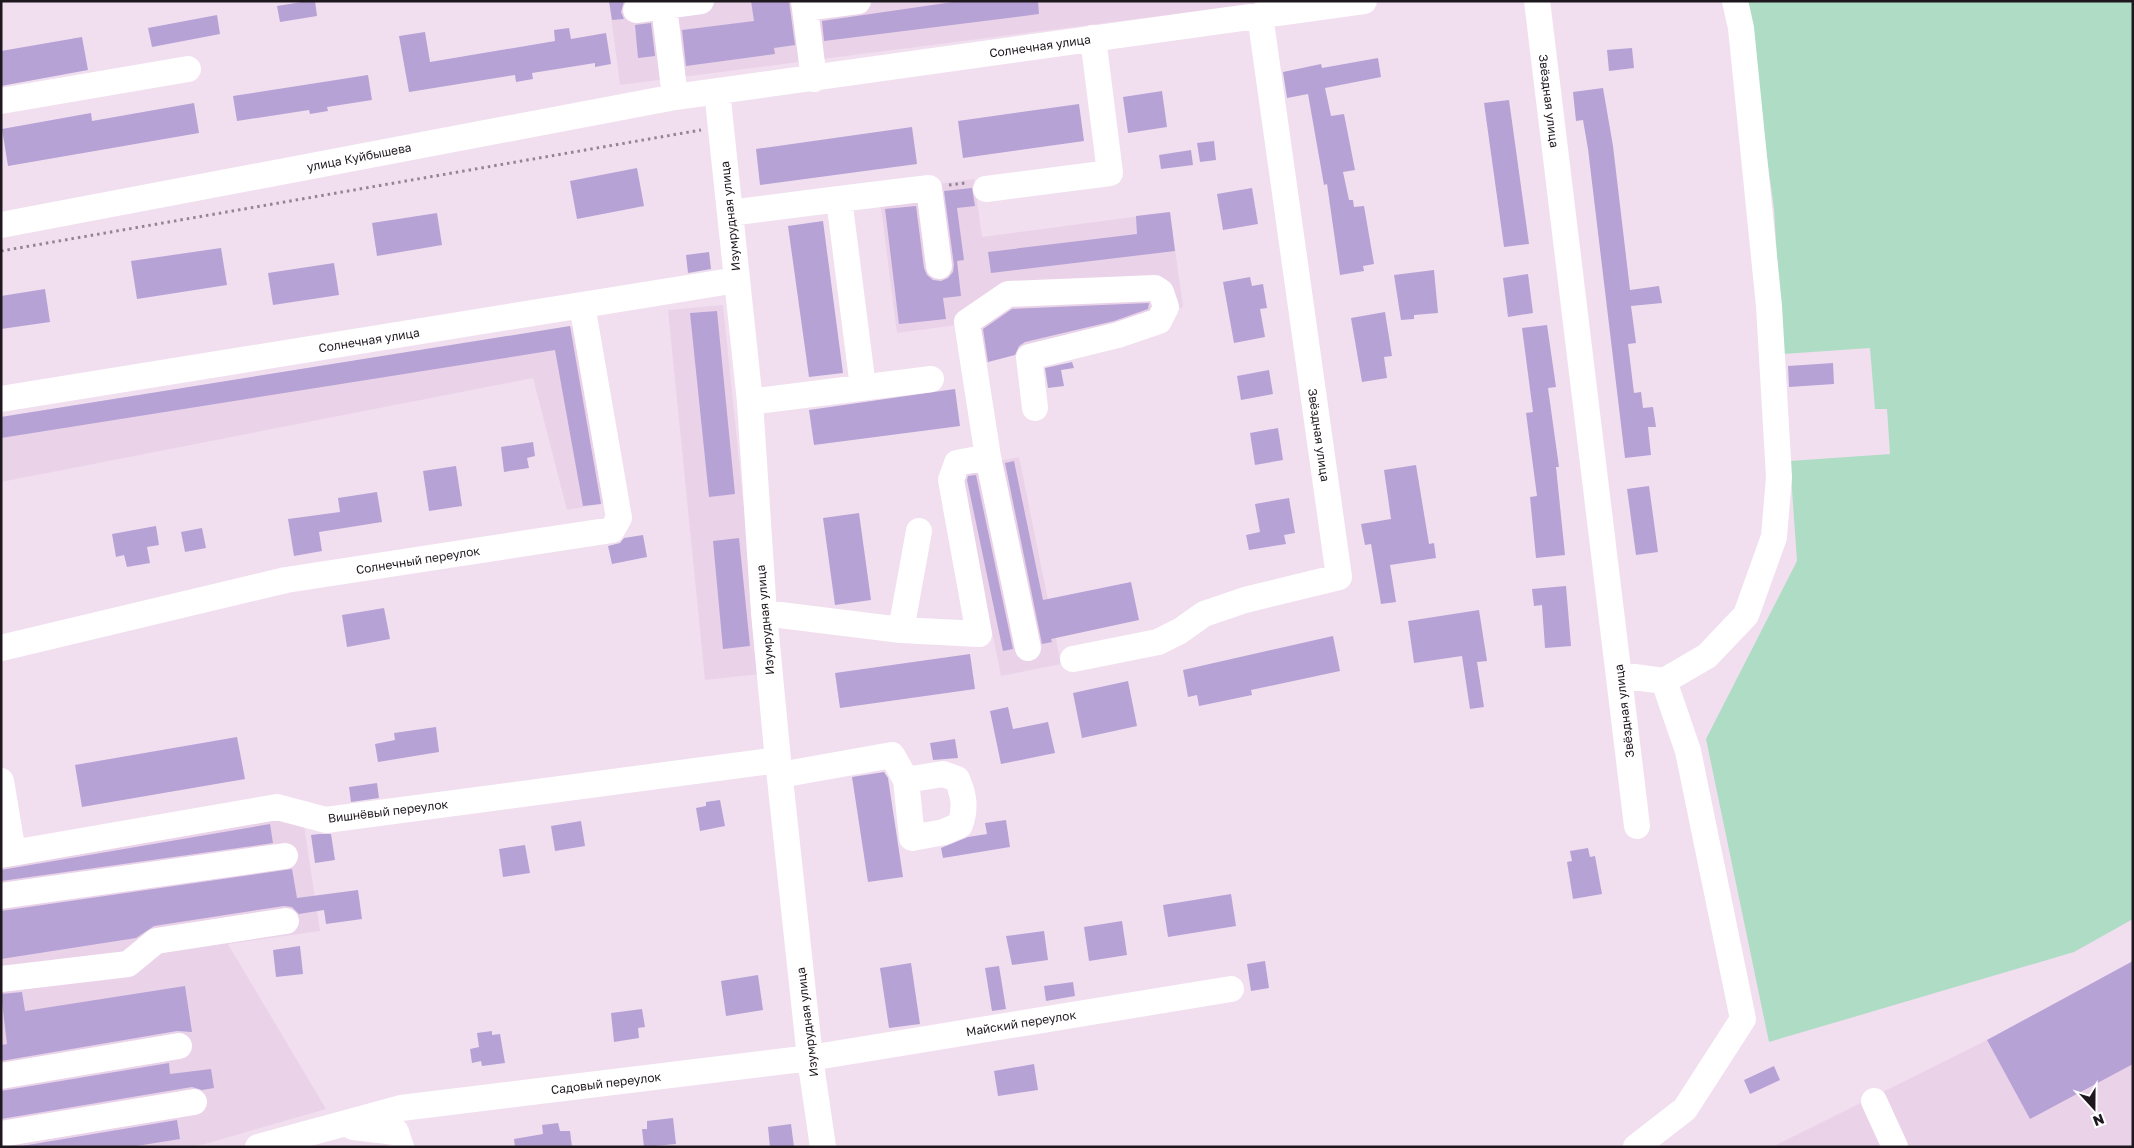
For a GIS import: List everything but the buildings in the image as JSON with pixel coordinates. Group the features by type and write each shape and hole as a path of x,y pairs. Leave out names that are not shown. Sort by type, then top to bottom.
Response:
{"street":[{"path":"636,10 701,1"},
{"path":"814,79 804,5 858,1"},
{"name":"Солнечная улица","path":"717,92 1364,1"},
{"name":"Звёздная улица","path":"1536,1 1637,826"},
{"path":"1619,675 1664,681 1707,656 1746,615 1774,537 1779,476 1769,306 1741,28 1735,1"},
{"path":"664,6 675,97"},
{"name":"Звёздная улица","path":"1073,659 1158,642 1180,632 1204,614 1245,600 1339,577 1260,15"},
{"path":"986,189 1110,174 1093,38"},
{"path":"1,101 188,69"},
{"name":"улица Куйбышева","path":"1,225 675,97 717,92"},
{"name":"Изумрудная улица","path":"717,92 750,402 764,613 779,768 810,1058 823,1147"},
{"path":"730,213 929,188 939,266"},
{"path":"839,199 863,388"},
{"name":"Солнечная улица","path":"1,399 737,280"},
{"path":"1028,648 988,457 967,322 1008,294 1155,288 1161,292 1166,307 1159,321 1118,335 1029,357 1035,408"},
{"name":"Солнечный переулок","path":"1,648 286,580 612,530 619,518 582,305"},
{"path":"750,402 931,379"},
{"path":"764,613 935,634 979,634 951,480 957,463 988,457"},
{"path":"901,630 919,531"},
{"path":"1636,1147 1685,1109 1743,1019 1688,750 1664,681"},
{"name":"Вишнёвый переулок","path":"7,854 277,807 326,820 892,755 906,780"},
{"path":"1,780 7,854"},
{"path":"1,896 285,856"},
{"path":"1,979 128,964 156,941 286,921"},
{"name":"Майский переулок","path":"810,1058 1231,989"},
{"path":"1,1076 179,1046"},
{"name":"Садовый переулок","path":"266,1146 401,1108 810,1058"},
{"path":"1874,1101 1895,1147"},
{"path":"1,1134 194,1102"},
{"path":"338,1126 396,1132 401,1147"}],"path":[{"path":"1,251 721,126"},
{"path":"929,188 978,182 986,189"}],"shaded area":[{"path":"609,1 1277,1 620,85"},
{"path":"974,179 982,237 1170,212 1183,307 985,363 979,322 897,333 879,192"},
{"path":"723,305 761,674 705,680 668,310"},
{"path":"574,326 605,503 567,510 533,378 1,482 1,417"},
{"path":"1019,457 1061,664 1001,676 959,469"},
{"path":"277,817 304,825 320,931 228,944 326,1109 189,1147 1,1147 1,863"},
{"path":"2133,961 2133,1147 1772,1147 1987,1040"}],"green space":[{"path":"1746,1 2133,1 2133,919 2074,952 1769,1042 1706,739 1797,561 1790,461 1890,454 1887,409 1875,409 1870,348 1783,354 1774,209"}]}
